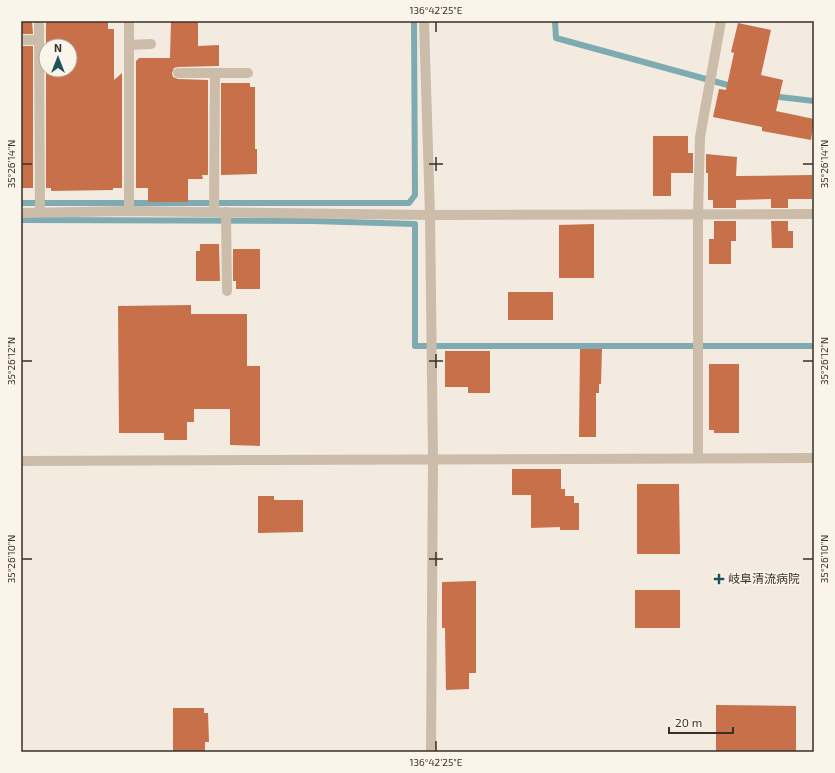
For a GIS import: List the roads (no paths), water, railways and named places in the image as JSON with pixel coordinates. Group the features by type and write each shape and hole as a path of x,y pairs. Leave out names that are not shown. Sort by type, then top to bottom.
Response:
{"street":[{"path":"39,21 39,38"},
{"path":"129,21 129,211"},
{"path":"424,21 430,215 432,459 431,752"},
{"path":"698,458 698,214 700,137 721,21"},
{"path":"21,40 38,40"},
{"path":"129,45 151,44"},
{"path":"178,73 248,73"},
{"path":"214,212 215,73"},
{"path":"39,78 40,212"},
{"path":"21,213 129,211 430,215 814,214"},
{"path":"226,212 227,291"},
{"path":"21,461 814,458"}],"waterway":[{"path":"21,203 409,203 415,195 414,21"},
{"path":"555,21 556,38 735,87"},
{"path":"771,96 814,101"},
{"path":"21,220 312,221 415,224 415,346 814,346"}],"place":[{"name":"岐阜清流病院","path":"719,579"}]}
